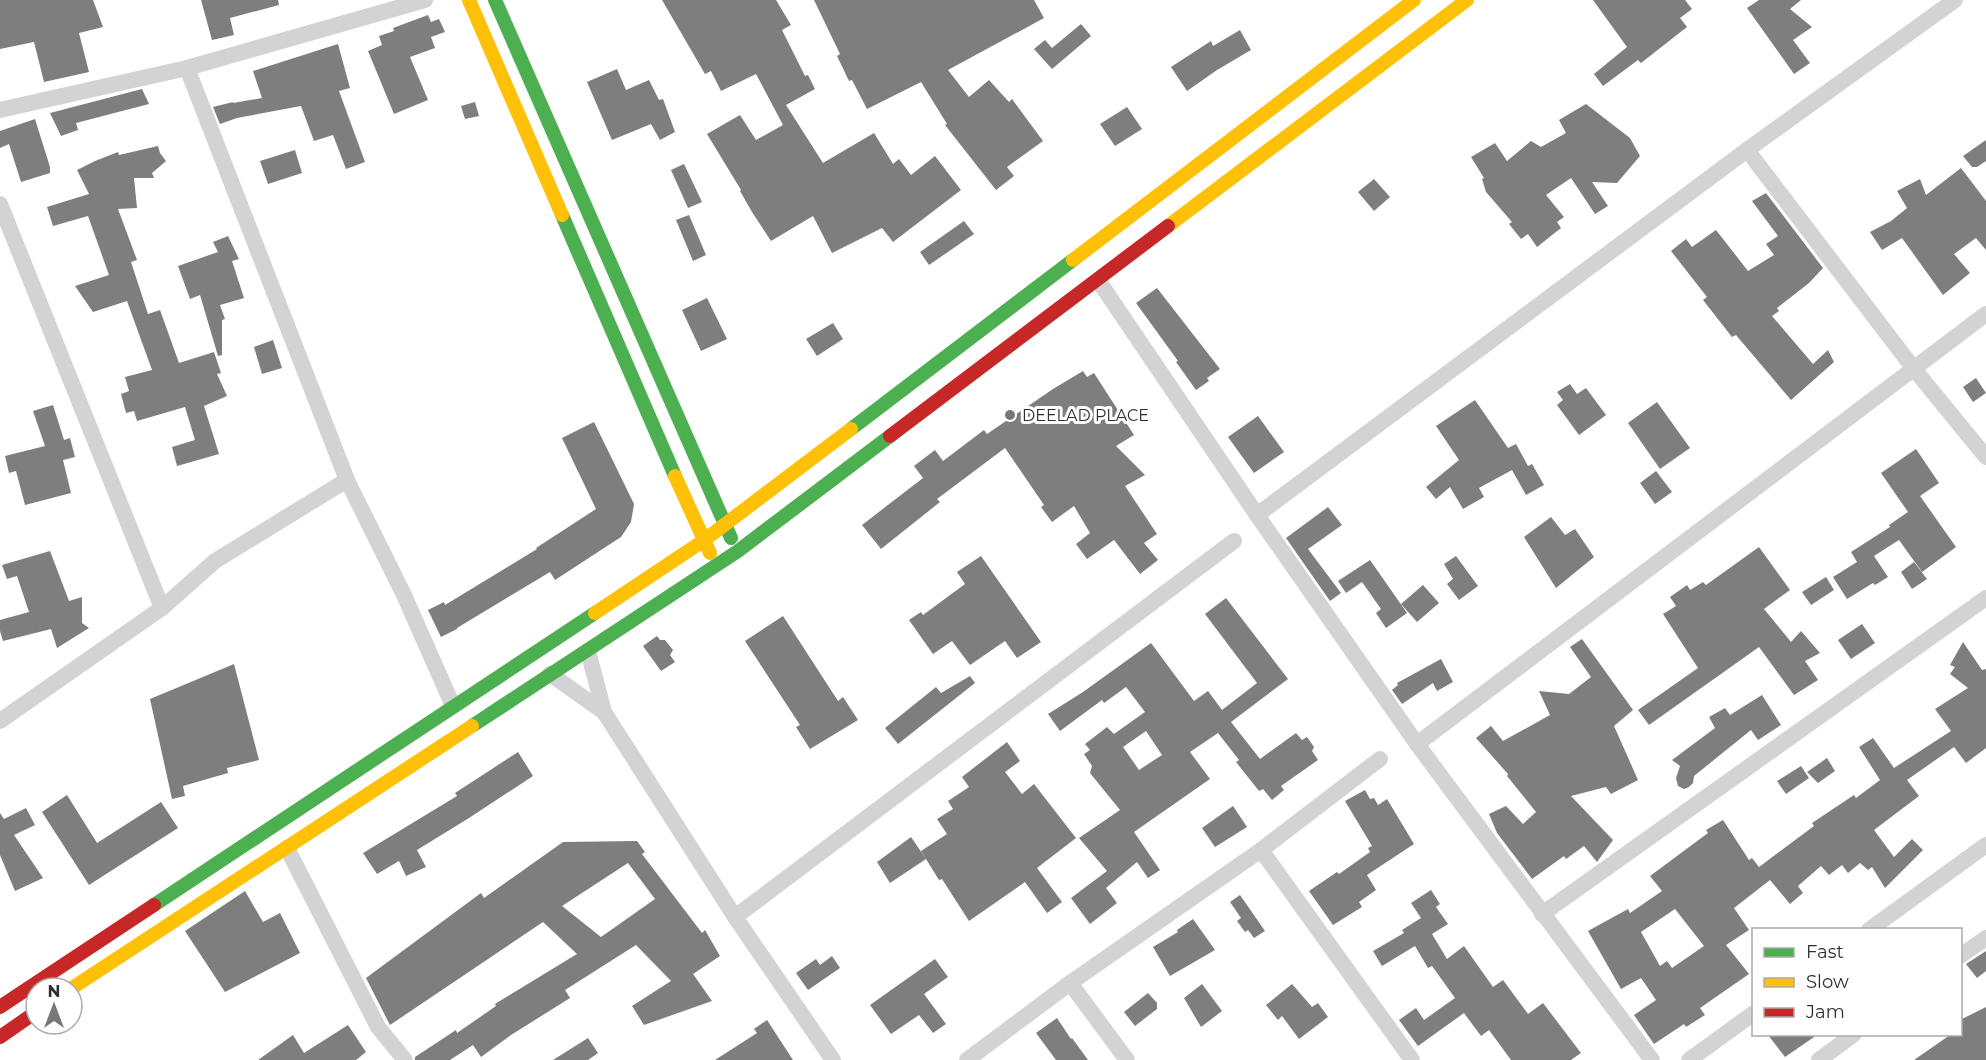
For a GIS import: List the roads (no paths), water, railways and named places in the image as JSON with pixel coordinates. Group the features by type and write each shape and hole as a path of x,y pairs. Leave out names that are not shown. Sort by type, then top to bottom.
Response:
{"main road":[{"path":"469,0 703,541 717,565"},
{"path":"495,0 724,526 738,551"},
{"path":"0,1007 703,541 1414,0"},
{"path":"84,980 738,551 1467,0"},
{"path":"0,1037 24,1020"}],"street":[{"path":"0,110 187,68 425,0"},
{"path":"1257,515 1748,150 1955,0"},
{"path":"187,68 347,480 404,595 453,706"},
{"path":"1748,150 1914,369 1986,457"},
{"path":"0,204 162,608"},
{"path":"1098,280 1257,515 1417,744 1652,1060"},
{"path":"1417,744 1986,314"},
{"path":"0,721 162,608 215,561 347,480"},
{"path":"735,917 1234,541"},
{"path":"1542,914 1986,598"},
{"path":"588,651 604,712 735,917 833,1060"},
{"path":"550,674 604,712"},
{"path":"967,1060 1070,983 1262,850 1380,759"},
{"path":"1872,928 1986,845"},
{"path":"287,848 378,1027 405,1060"},
{"path":"1262,850 1412,1060"},
{"path":"1962,955 1986,938"},
{"path":"1070,983 1127,1060"},
{"path":"1689,1060 1752,1014"},
{"path":"1819,1060 1853,1036"}],"place":[{"name":"DEELAD PLACE","path":"1010,415"}]}
